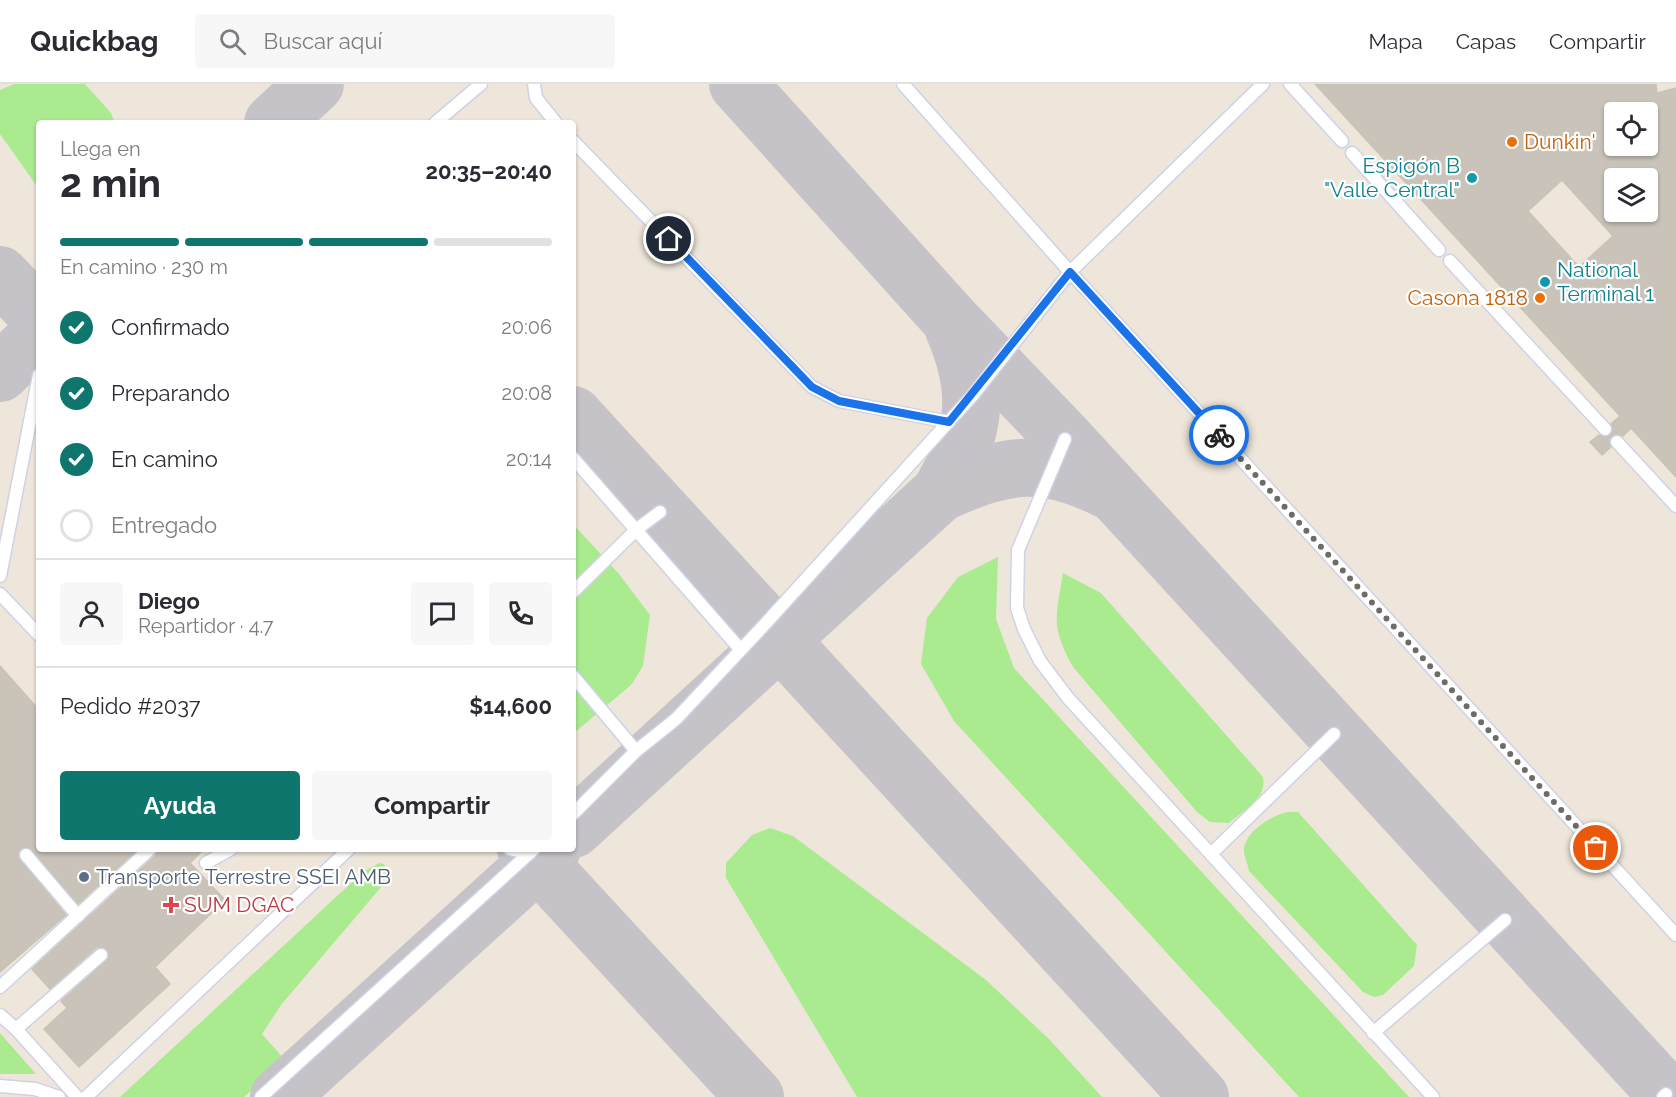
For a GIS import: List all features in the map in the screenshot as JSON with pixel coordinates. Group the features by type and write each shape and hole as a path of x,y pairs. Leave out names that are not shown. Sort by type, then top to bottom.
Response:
{"lane":[{"path":"439,120 481,84"},
{"path":"534,84 536,98 554,120"},
{"path":"903,84 1070,272 1676,935"},
{"path":"576,811 636,751 676,719 949,422 1070,272 1263,84"},
{"path":"1290,84 1342,141"},
{"path":"576,144 812,387 839,401 949,422"},
{"path":"1352,153 1439,250"},
{"path":"1450,261 1605,429"},
{"path":"0,576 36,390"},
{"path":"1065,439 1018,550 1017,608 1024,629 1040,661 1068,698 1433,1097"},
{"path":"1617,441 1676,506"},
{"path":"576,461 740,649"},
{"path":"576,589 637,529 660,512"},
{"path":"0,594 36,632"},
{"path":"576,680 636,751"},
{"path":"1210,854 1334,734"},
{"path":"0,987 147,852"},
{"path":"206,863 226,852"},
{"path":"86,1097 346,852"},
{"path":"261,1097 531,852"},
{"path":"26,855 78,916"},
{"path":"1373,1033 1505,920"},
{"path":"16,1029 100,955"},
{"path":"0,1015 16,1029 77,1097"},
{"path":"0,1086 35,1089 58,1097"}],"green space":[{"path":"14,84 85,84 111,113 114,120 36,120 36,185 0,134 0,90"},
{"path":"576,527 619,574 650,615 643,666 632,684 576,731"},
{"path":"998,557 996,619 1014,668 1409,1097 1299,1097 954,721 921,664 927,618 958,577"},
{"path":"1063,573 1101,593 1263,777 1262,792 1258,798 1229,823 1210,822 1197,812 1073,667 1058,631 1057,611"},
{"path":"1288,812 1298,812 1417,945 1414,966 1383,995 1374,997 1363,992 1249,871 1244,852 1248,838 1266,821"},
{"path":"770,828 793,836 986,980 1049,1039 1102,1097 857,1097 726,878 726,863 752,835"},
{"path":"379,863 384,864 387,873 382,886 281,1005 262,1034 285,1060 244,1097 120,1097 363,872"},
{"path":"0,1033 36,1074 0,1074"}],"building":[{"name":"National Terminal 1","path":"1315,84 1656,84 1657,93 1676,88 1676,477 1631,428 1623,436 1612,436 1609,440 1611,447 1602,455 1590,442 1599,435 1610,435 1613,431 1611,424 1620,416","holes":["1562,180 1613,236 1579,267 1528,211"]},
{"path":"0,666 36,707 36,852 135,852 78,904 32,850 25,847 20,849 20,860 66,915 0,972"},
{"path":"157,852 201,852 190,863 225,900 155,967 170,984 79,1067 44,1029 67,1008 61,1001 106,961 109,953 104,947 96,948 50,989 32,969"}],"taxiway":[{"path":"276,120 315,84"},
{"path":"738,84 950,319 1065,439 1669,1097"},
{"path":"0,275 36,313"},
{"path":"940,493 961,451 971,413 969,374 954,329"},
{"path":"0,373 36,338"},
{"path":"576,418 1200,1097"},
{"path":"576,826 940,493 986,475 1026,468 1065,473 1112,492"},
{"path":"529,852 755,1097"},
{"path":"279,1097 549,852"}],"way so far":[{"path":"1219,435 1596,848"}],"place":[{"name":"Dunkin'","path":"1512,142"},
{"name":"Espigón B \"Valle Central\"","path":"1472,178"},
{"name":"National Terminal 1","path":"1545,282"},
{"name":"Casona 1818","path":"1540,298"},
{"name":"Transporte Terrestre SSEI AMB","path":"84,877"},
{"name":"SUM DGAC","path":"171,905"}],"route":[{"path":"669,239 812,387 839,401 949,422 1070,272 1219,435"}]}
